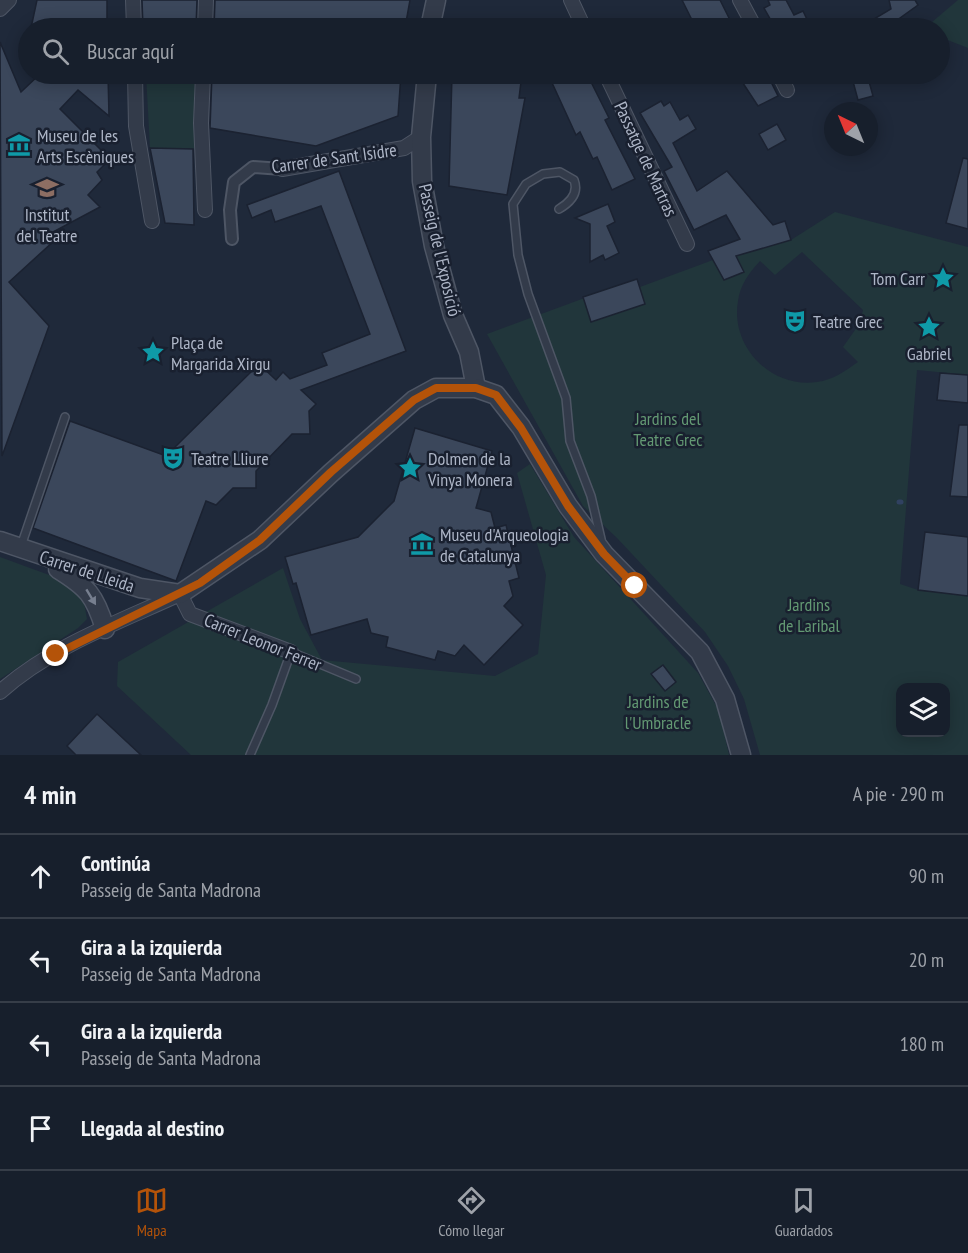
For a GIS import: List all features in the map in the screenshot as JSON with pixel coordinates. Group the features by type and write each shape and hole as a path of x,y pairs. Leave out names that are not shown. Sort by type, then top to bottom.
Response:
{"street":[{"path":"134,0 134,18"},
{"path":"206,18 207,0"},
{"path":"432,18 436,0"},
{"path":"571,0 579,18"},
{"path":"740,0 750,18"},
{"path":"135,84 136,126 152,221"},
{"path":"203,84 201,123 205,210"},
{"name":"Passeig de l'Exposició","path":"426,84 421,137 422,181 434,246 453,315 469,352 476,388"},
{"name":"Passatge de Martras","path":"611,84 687,244"},
{"path":"784,84 787,90"},
{"name":"Carrer de Sant Isidre","path":"232,239 230,210 234,182 253,167 282,169 405,148 421,137"},
{"path":"0,692 16,677 105,628 180,594 260,540 331,472 414,400 436,388 476,388 496,395 521,428 568,506 604,554 700,652 724,699 741,755"},
{"name":"Carrer de Lleida","path":"0,542 140,588 180,594"},
{"name":"Carrer de Lleida","path":"25,550 83,584 100,612 105,628"},
{"name":"Carrer Leonor Ferrer","path":"180,594 190,614 291,652"}],"lane":[{"path":"559,209 574,197 577,187 574,180 560,172 543,174 526,184 513,204 518,255 528,294 566,398 570,441 591,496 604,554"},
{"path":"25,550 65,417"},
{"path":"250,755 272,705 291,652"},
{"name":"Carrer Leonor Ferrer","path":"291,652 356,680"}],"green space":[{"path":"958,0 968,0 968,48 950,41 950,18 937,18"},
{"path":"147,84 195,84 194,149 150,148"},
{"path":"835,212 968,247 968,375 917,370 900,584 918,590 968,596 968,755 760,755 744,699 728,666 705,632 617,538 583,506 487,334 636,279 640,287 713,260 791,240","holes":["802,252 863,310 860,323 843,347 858,362 834,377 817,382 784,379 757,361 740,334 737,318 738,301 743,284 760,261 775,275"]},
{"name":"Jardins de l'Umbracle","path":"530,464 574,537 698,673 719,711 729,755 191,755 117,686 118,662 283,568 300,619 322,660 495,676 538,654 546,575 517,473"},
{"path":"0,557 71,583 83,597 87,619 78,628 0,679"}],"building":[{"path":"37,0 107,0 107,18 33,18"},
{"path":"142,0 197,0 196,18 143,18"},
{"path":"215,0 410,0 407,18 214,18"},
{"path":"682,0 720,0 729,18 691,18"},
{"path":"768,0 786,0 794,15 803,11 806,18 770,18 764,8 770,5"},
{"path":"889,0 915,0 918,5 900,18 876,18 891,9"},
{"name":"Institut del Teatre","path":"0,42 21,92 29,84 108,84 109,116 78,90 60,109 110,159 97,172 102,180 88,195 100,207 51,233 55,240 9,282 49,326 2,456"},
{"path":"212,84 400,84 398,116 316,146 210,128"},
{"path":"452,84 521,84 519,98 525,98 507,195 449,186"},
{"path":"553,84 592,84 609,118 605,120 635,179 612,190 597,157 593,159 580,132 576,135"},
{"path":"744,84 772,84 778,96 758,106"},
{"path":"854,84 870,84 873,96 858,100"},
{"path":"661,101 664,106 670,102 680,120 688,115 696,129 673,143 697,191 727,171 773,225 785,221 791,240 736,256 744,272 724,280 708,251 740,239 726,215 694,230 664,171 672,167 640,113"},
{"path":"777,124 786,140 768,150 759,134"},
{"path":"150,148 193,149 194,225 165,223"},
{"path":"963,158 968,159 968,229 946,223"},
{"path":"339,171 406,351 301,390 316,404 309,411 310,434 292,434 256,471 256,488 233,488 216,505 206,501 176,581 33,528 70,421 166,456 259,364 276,380 283,372 290,379 327,365 322,353 370,334 321,206 275,222 271,210 252,218 247,205"},
{"path":"608,204 615,222 607,226 619,253 605,260 603,255 590,262 590,224 575,218"},
{"path":"637,279 645,304 591,322 583,297"},
{"path":"940,373 968,375 968,403 937,400"},
{"path":"959,425 968,425 968,497 950,496"},
{"name":"Museu d'Arqueologia de Catalunya","path":"415,428 492,451 476,508 491,512 495,528 506,525 519,578 509,581 513,596 504,606 523,625 484,665 464,645 455,656 438,651 435,660 386,647 388,637 371,633 367,619 311,635 296,583 293,584 285,557 358,537 394,501"},
{"path":"925,532 968,537 968,596 918,590"},
{"path":"663,665 676,682 665,691 651,674"},
{"path":"97,714 141,755 76,755 67,746"}],"place":[{"name":"Museu de les Arts Escèniques","path":"19,145"},
{"name":"Institut del Teatre","path":"47,188"},
{"name":"Tom Carr","path":"943,278"},
{"name":"Teatre Grec","path":"795,321"},
{"name":"Gabriel","path":"929,327"},
{"name":"Plaça de Margarida Xirgu","path":"153,352"},
{"name":"Teatre Lliure","path":"173,458"},
{"name":"Dolmen de la Vinya Monera","path":"410,468"},
{"name":"Museu d'Arqueologia de Catalunya","path":"422,544"}],"route":[{"path":"56,654 200,583 260,540 331,472 414,400 436,388 476,388 496,395 521,428 568,506 604,554 635,586"}],"park label":[{"name":"Jardins del Teatre Grec","path":"668,428"},
{"name":"Jardins de Laribal","path":"809,614"}]}
